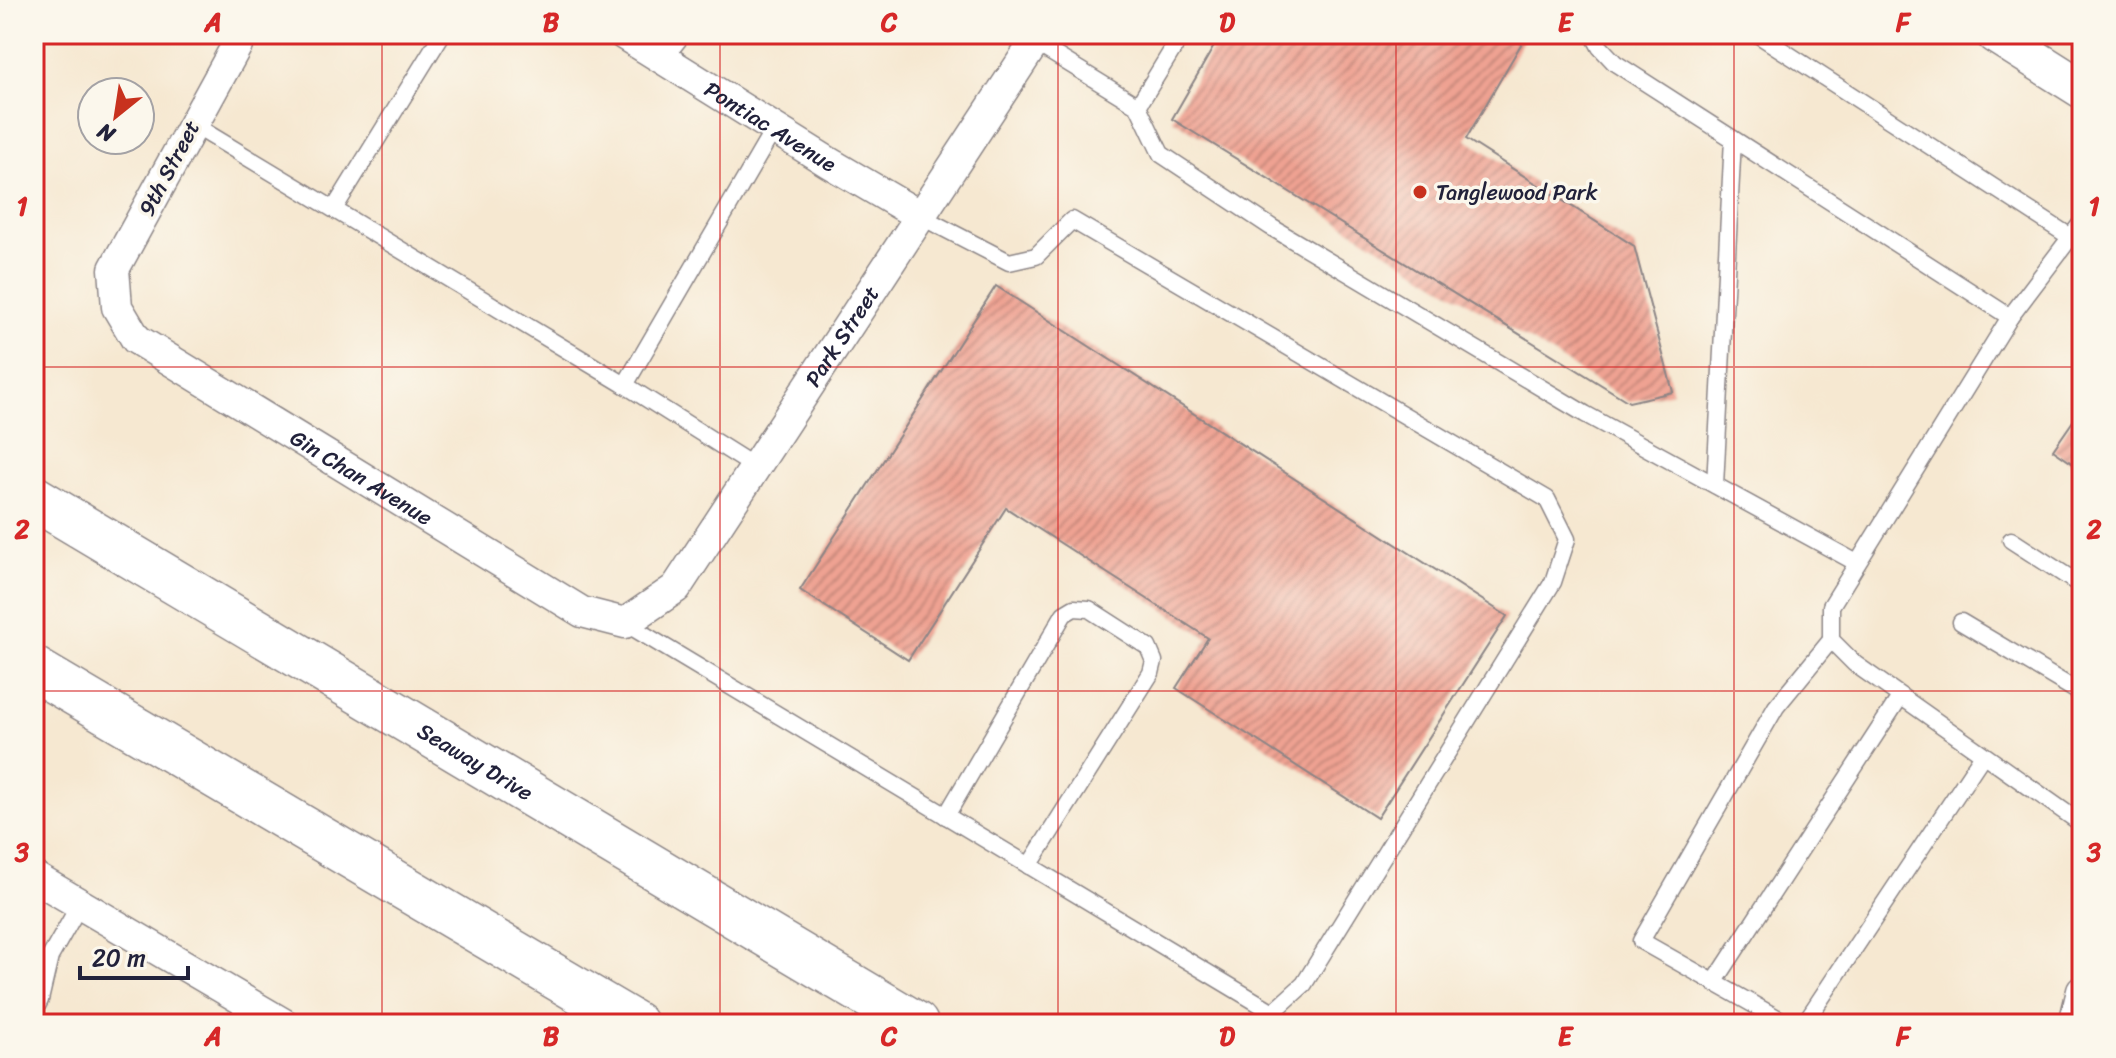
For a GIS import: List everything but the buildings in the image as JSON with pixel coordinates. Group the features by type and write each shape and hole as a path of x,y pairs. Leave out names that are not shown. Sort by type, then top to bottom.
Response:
{"highway":[{"name":"Seaway Drive","path":"34,498 916,1024"},
{"path":"34,669 635,1024"}],"street":[{"name":"9th Street","path":"117,307 114,269 243,34"},
{"name":"Pontiac Avenue","path":"623,34 920,216"},
{"path":"1995,34 2036,45 2082,89"},
{"name":"Park Street","path":"625,623 676,588 920,216 1032,37"},
{"name":"Gin Chan Avenue","path":"117,307 136,339 582,612 625,623"},
{"path":"34,877 284,1024"},
{"path":"2074,1024 2082,991"}],"lane":[{"path":"334,209 442,34"},
{"path":"663,59 683,34"},
{"path":"1138,106 1182,34"},
{"path":"1593,34 1615,63 2010,317"},
{"path":"1757,34 2072,238"},
{"path":"1032,37 1138,106 1161,154 1259,219 1585,414 1857,563"},
{"path":"192,124 755,467"},
{"path":"625,385 774,129"},
{"path":"1715,485 1733,139"},
{"path":"625,623 1273,1012 1304,984 1553,582 1567,539 1547,499 1072,220 1036,256 1009,262 920,216"},
{"path":"1788,1024 1641,941 1776,707 1831,640 1831,606 1857,563 2010,317 2082,222"},
{"path":"2011,540 2082,586"},
{"path":"946,816 1064,614 1074,608 1089,609 1148,647 1154,661 1151,673 1029,866"},
{"path":"1961,622 2082,694"},
{"path":"1831,640 1855,664 1900,697 2082,824"},
{"path":"1714,983 1900,697"},
{"path":"1804,1024 1983,755"},
{"path":"34,1012 40,1000 50,957 80,904"}],"place":[{"name":"Tanglewood Park","path":"1420,192"}]}
